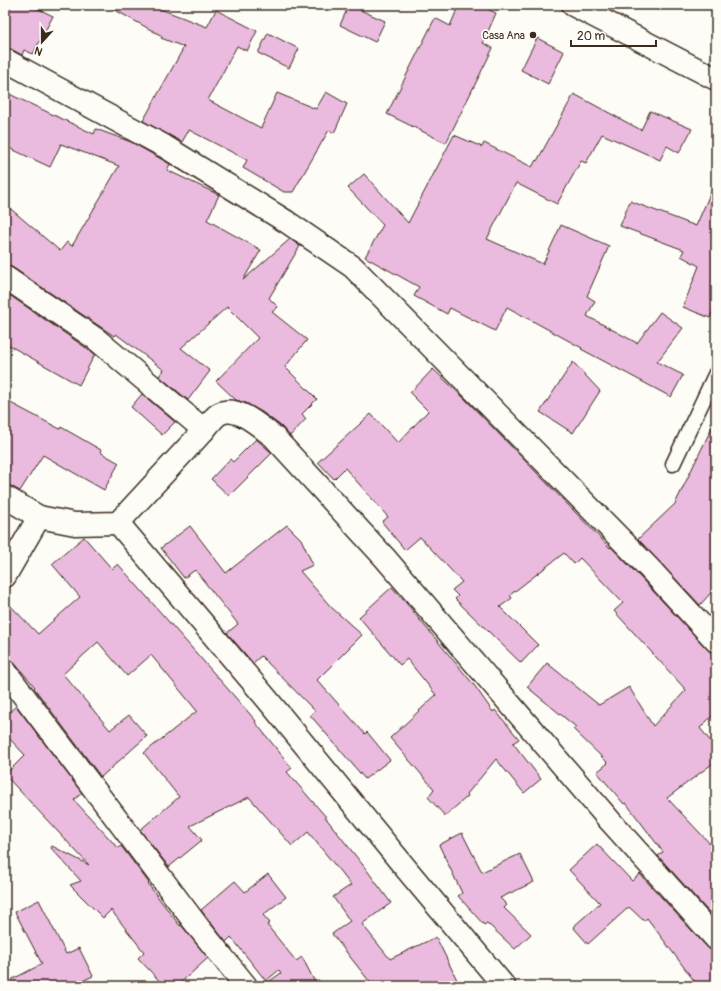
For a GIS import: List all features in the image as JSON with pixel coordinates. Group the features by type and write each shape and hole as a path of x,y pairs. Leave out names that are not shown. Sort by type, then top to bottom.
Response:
{"street":[{"path":"573,5 716,79"},
{"path":"5,60 164,146 287,222 353,267 648,566 716,641"},
{"path":"5,276 96,339 204,430"},
{"path":"5,497 39,516 75,524 118,523 219,414 230,411 241,414 273,436 385,558 610,822 716,939"},
{"path":"5,576 39,516"},
{"path":"118,523 267,698 504,986"},
{"path":"5,671 199,928 246,986"}],"lane":[{"path":"673,464 716,373"}],"building":[{"path":"12,5 30,5 53,16 33,54 24,50 22,55 11,49 5,48 5,20"},
{"path":"106,5 150,5 207,27 216,10 257,31 247,51 237,46 208,100 261,128 277,93 316,109 326,92 347,104 334,133 329,130 293,192 284,192 243,168 247,160 189,130 182,142 143,121 184,47 161,38 162,36"},
{"path":"349,5 385,21 375,42 340,25"},
{"path":"459,5 478,5 496,13 483,43 493,48 446,143 387,114 435,18 450,26"},
{"path":"268,33 299,49 289,68 258,53"},
{"path":"537,38 564,52 548,84 521,70"},
{"path":"5,74 11,77 5,90"},
{"path":"5,92 94,134 96,129 131,142 170,164 167,170 219,195 207,220 261,250 243,280 290,239 300,246 269,298 278,307 272,312 307,340 285,367 317,399 302,414 306,419 290,436 281,426 262,412 246,403 236,400 216,381 258,338 227,307 181,348 210,371 188,400 159,376 164,370 116,334 114,336 12,267 5,265 5,204 60,251 67,242 72,246 119,166 61,144 50,167 5,146"},
{"path":"574,94 641,130 650,111 692,129 679,153 667,146 660,160 602,134 586,163 581,161 557,204 516,183 487,239 543,264 561,225 609,246 587,296 595,301 587,316 637,343 660,312 683,328 657,362 683,375 671,397 581,349 582,348 507,307 495,331 450,308 447,314 414,296 419,287 365,257 383,225 348,188 364,174 408,223 454,135 482,147 484,143 532,167 536,160 537,161"},
{"path":"716,180 716,304 710,318 683,307 699,266 681,256 684,250 620,226 630,201 696,226"},
{"path":"5,292 95,354 79,385 5,343"},
{"path":"573,362 600,391 573,433 540,412"},
{"path":"433,369 465,399 610,548 611,547 707,649 716,656 716,712 700,728 716,748 716,761 667,798 716,850 716,920 658,856 663,852 626,803 624,804 597,772 608,763 573,729 576,727 527,687 547,663 599,705 629,687 653,726 686,690 614,611 623,603 580,558 574,564 564,553 510,595 512,598 500,607 538,645 521,663 455,599 458,596 452,590 462,582 420,537 405,550 382,522 388,517 345,468 334,479 318,462 371,414 398,443 428,411 410,393"},
{"path":"142,394 175,422 162,435 131,407"},
{"path":"5,400 60,429 61,427 101,450 100,452 119,463 104,490 43,455 20,491 11,486 5,485"},
{"path":"716,419 716,587 700,605 638,539 675,504"},
{"path":"256,439 272,453 229,496 211,479 230,459 233,462"},
{"path":"287,525 301,539 313,565 300,571 331,607 362,635 317,680 365,734 367,732 390,760 365,779 310,715 315,711 261,656 253,663 227,633 238,624 195,570 184,578 161,548 190,526 226,573"},
{"path":"84,537 112,569 118,564 256,721 255,722 292,768 287,772 326,817 391,903 362,924 390,959 436,937 460,986 373,986 332,934 350,921 333,897 351,885 308,832 292,846 249,797 190,826 202,840 169,867 140,830 179,797 144,753 197,711 151,655 127,676 98,642 63,674 110,730 129,715 147,736 101,777 34,688 35,687 5,652 5,600 38,634 80,597 52,564"},
{"path":"392,587 474,685 493,712 495,710 519,739 513,743 541,779 524,793 496,759 467,794 468,796 445,816 428,797 434,789 390,738 436,695 407,659 400,665 359,617"},
{"path":"16,706 82,793 74,800 118,848 121,846 180,926 181,925 208,958 177,986 164,986 138,958 144,952 111,910 103,918 70,885 81,881 51,848 52,846 89,865 5,775 25,755 5,734 5,716"},
{"path":"462,833 482,872 520,854 534,882 500,898 507,905 504,908 531,934 515,949 487,923 484,925 458,896 462,893 439,845"},
{"path":"597,844 632,881 640,874 707,947 712,951 716,951 716,986 698,986 647,918 644,921 629,907 588,944 573,927 600,903 569,870"},
{"path":"268,874 286,897 263,915 270,923 267,925 296,961 302,957 317,986 263,986 281,973 279,970 266,981 231,937 226,942 201,910 235,881 245,892"},
{"path":"39,900 66,954 79,948 93,976 72,986 5,986 5,983 42,964 15,912"}],"place":[{"name":"Casa Ana","path":"533,35"}]}
